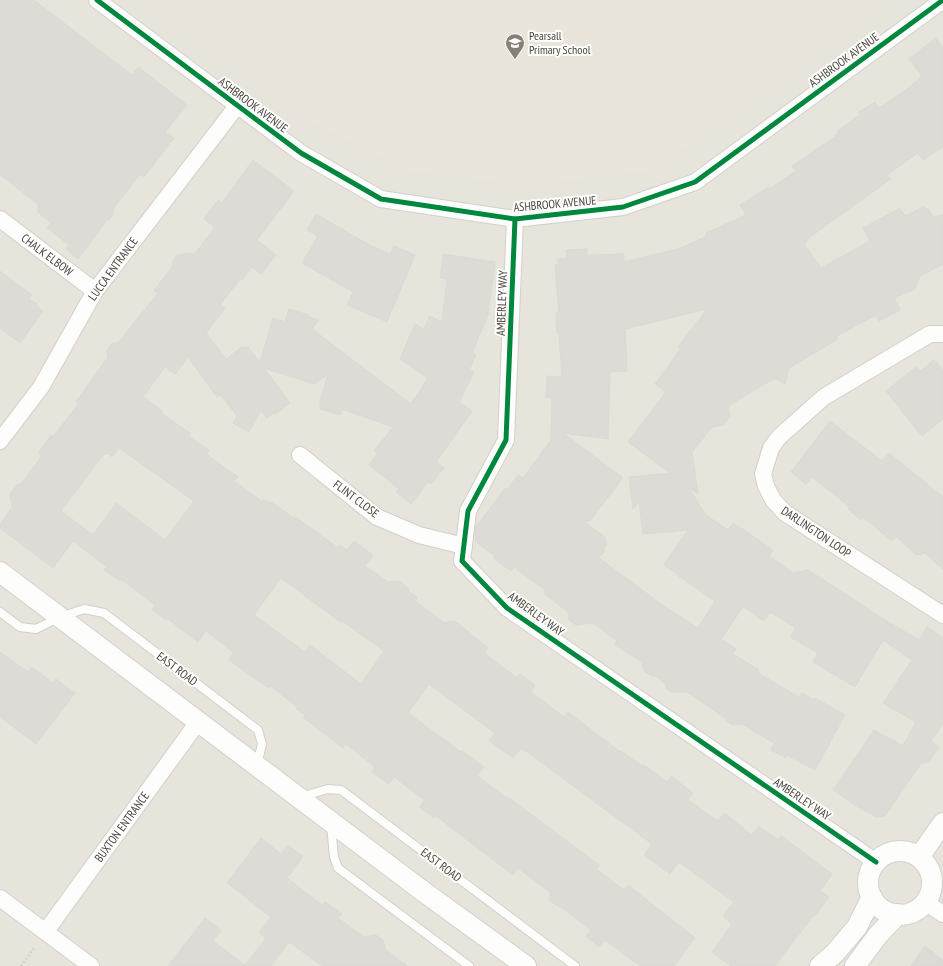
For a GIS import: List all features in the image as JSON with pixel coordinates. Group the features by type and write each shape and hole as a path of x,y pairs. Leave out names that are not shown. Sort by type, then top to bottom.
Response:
{"street":[{"name":"ASHBROOK AVENUE","path":"97,0 301,153 382,199 515,219 623,207 695,182 943,0"},
{"name":"LUCCA ENTRANCE","path":"0,441 41,387 94,291 237,106"},
{"name":"CHALK ELBOW","path":"0,219 94,291"},
{"name":"AMBERLEY WAY","path":"515,219 506,440 468,511 462,561 507,608 876,862"},
{"name":"DARLINGTON LOOP","path":"943,334 930,334 824,397 779,437 771,448 764,474 766,486 772,500 785,513 943,614"},
{"name":"FLINT CLOSE","path":"300,455 377,517 419,536 464,546"},
{"path":"0,572 424,892 526,966"},
{"name":"BUXTON ENTRANCE","path":"46,932 198,722"},
{"path":"919,857 943,823"},
{"path":"901,851 911,853 919,857 926,864 930,873 932,884 930,893 925,902 918,909 908,913 898,914 888,912 878,906 872,897 868,879 876,862 883,856 892,852 901,851"},
{"path":"820,966 836,953 857,927 872,897"},
{"path":"0,898 91,966"},
{"path":"925,902 943,914"},
{"path":"855,966 878,935 898,914"}],"lane":[{"name":"EAST ROAD","path":"0,612 20,627 36,629 60,617 84,609 104,613 258,730 262,744 257,765"},
{"name":"EAST ROAD","path":"299,797 328,789 340,790 575,966"},
{"path":"331,822 334,857 338,868 469,966"}],"path":[{"path":"21,966 46,932"}],"shaded area":[{"path":"0,0 943,0 943,966 0,966"},
{"name":"Pearsall Primary School","path":"150,0 888,0 653,170 525,186 405,170 303,118 148,2"}],"building":[{"path":"0,0 34,0 132,75 138,67 187,105 165,132 174,138 144,177 140,174 113,209 113,214 109,220 107,220 78,259 66,249 69,245 47,228 51,223 38,212 38,204 0,175"},
{"path":"936,38 943,48 943,147 923,160 918,153 887,175 891,179 806,240 807,242 804,244 821,268 870,241 863,228 900,208 906,216 923,207 930,211 933,217 943,215 943,264 920,276 915,289 894,298 900,310 879,321 876,315 842,333 836,337 838,339 789,368 785,384 775,378 728,406 730,416 724,425 712,427 692,452 698,494 689,488 706,515 728,530 733,523 759,540 773,550 769,556 793,573 808,570 870,611 919,640 927,627 943,638 943,724 931,741 939,747 928,763 926,761 924,764 922,762 885,816 876,817 865,810 864,811 833,790 874,730 903,746 916,722 883,703 912,660 883,640 855,687 813,662 818,653 790,637 796,628 770,612 764,621 743,607 721,639 736,649 733,654 759,670 758,673 799,697 802,693 814,700 815,698 845,715 815,770 787,755 786,758 771,750 774,743 742,724 733,725 726,721 725,718 687,692 671,692 666,689 665,683 644,671 642,662 615,645 617,641 593,623 576,625 569,620 568,612 545,594 545,590 514,567 511,571 493,558 495,556 476,542 475,528 505,488 507,490 518,475 523,478 551,440 552,398 546,398 547,376 562,377 559,334 557,334 556,313 559,313 555,265 558,265 558,259 567,258 566,250 587,249 587,255 624,254 624,262 681,248 707,236 706,233 746,215 740,205 768,187 769,189 796,171 792,166 836,136 837,131 861,114 859,112 875,102 879,108 911,86 922,76 909,59","holes":["707,309 678,347 681,348 655,384 666,392 628,442 670,473 629,477 633,509 639,501 643,534 688,530 664,565 715,601 698,628 661,604 599,558 605,550 603,549 606,545 606,538 583,521 590,521 623,478 609,467 607,470 607,466 563,433 608,439 610,372 627,371 625,329"]},
{"path":"253,160 294,191 257,240 276,255 261,274 252,267 242,280 240,279 220,305 225,308 206,333 226,359 242,347 248,347 260,363 273,318 285,322 289,309 319,320 312,329 411,404 428,378 400,359 415,324 424,329 430,316 442,322 447,279 440,278 443,254 495,262 488,315 472,353 476,355 469,370 474,372 459,402 472,411 436,462 444,468 431,484 428,482 411,504 396,492 399,489 369,465 378,453 374,451 393,427 342,409 340,415 320,409 320,402 328,374 314,384 264,368 290,403 274,415 273,413 267,418 261,410 249,432 233,423 237,416 221,395 217,397 188,357 175,374 165,367 143,397 163,411 161,413 190,433 188,436 209,450 206,454 238,477 234,481 263,502 264,499 270,503 271,502 295,519 296,517 338,548 340,545 347,550 354,541 373,555 365,566 388,582 399,581 409,589 408,591 418,598 415,601 444,623 454,621 460,625 488,648 484,653 517,678 520,674 535,685 531,692 564,717 568,712 620,752 621,751 642,766 644,765 667,782 671,776 693,793 688,800 718,821 724,813 752,835 759,826 778,840 781,836 832,874 820,891 829,897 775,966 731,966 712,952 732,924 723,916 734,902 679,862 670,874 644,855 652,844 523,749 520,749 513,758 489,741 495,733 429,684 408,713 484,767 477,776 507,798 508,797 599,865 596,869 624,890 628,885 695,938 674,966 640,966 605,940 599,947 586,936 591,930 560,906 559,907 550,901 550,892 518,868 513,875 436,816 434,818 420,807 425,800 394,777 389,784 372,772 375,767 346,744 343,748 303,717 305,715 296,709 298,707 270,686 268,688 229,660 234,653 206,631 198,642 168,619 166,620 152,609 155,605 121,579 120,581 104,570 107,567 73,541 53,568 0,528 0,524 12,507 10,494 17,485 21,484 42,456 38,453 51,435 53,437 79,403 76,402 108,357 107,350 112,343 118,343 158,293 154,291 172,267 173,261 177,255 191,253 194,255 215,227 204,219 218,200 222,203","holes":["119,448 194,501 165,540 116,503 93,535 61,511 104,454 105,455 107,453 112,457","281,578 340,622 341,620 384,651 361,684 310,645 305,652 254,615"]},
{"path":"316,214 371,246 390,254 394,246 415,255 387,322 347,305 353,292 302,263 318,236 307,230"},
{"path":"0,271 32,295 29,299 37,304 36,306 43,311 20,343 0,328"},
{"path":"934,360 943,370 943,419 922,436 886,391 916,367 920,371"},
{"path":"830,421 882,461 889,453 943,497 943,569 925,553 916,555 896,536 892,541 863,517 861,520 848,509 850,507 812,477 806,484 791,472"},
{"path":"0,652 28,672 32,667 53,683 56,679 75,693 36,744 0,717"},
{"path":"261,838 281,854 288,845 303,856 287,878 322,905 325,902 342,914 338,918 364,937 376,935 383,940 385,949 407,966 322,966 289,942 271,966 168,966 205,918 221,930 213,941 245,965 266,938 259,933 271,917 227,883"},
{"path":"925,946 943,960 943,966 911,966"}],"cycle path":[{"path":"97,0 301,153 381,199 515,219 623,207 695,182 943,0"},
{"path":"515,219 506,440 468,511 462,561 507,608 876,862"}],"place":[{"name":"Pearsall Primary School","path":"515,60"}]}
